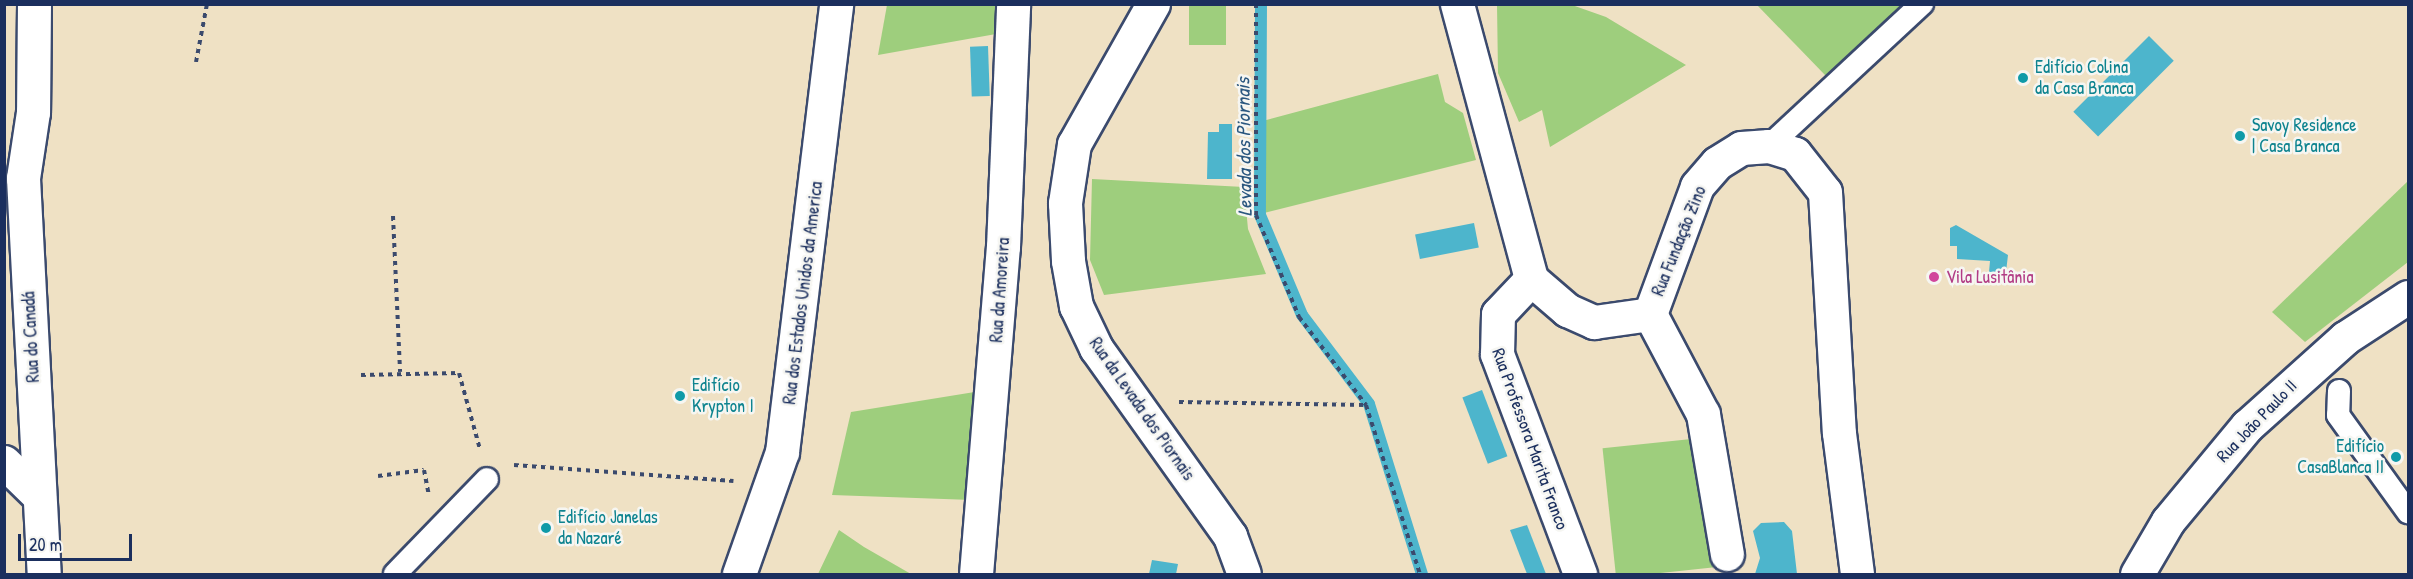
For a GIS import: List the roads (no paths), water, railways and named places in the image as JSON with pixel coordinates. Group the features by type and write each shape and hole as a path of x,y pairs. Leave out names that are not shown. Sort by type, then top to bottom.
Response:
{"street":[{"name":"Rua do Canadá","path":"34,4 33,112 14,189 44,574"},
{"name":"Rua dos Estados Unidos da America","path":"739,574 782,452 836,4"},
{"name":"Rua da Amoreira","path":"976,574 1003,259 1013,4"},
{"name":"Rua da Levada dos Piornais","path":"1153,4 1074,144 1065,203 1068,261 1076,306 1096,348 1230,536 1244,574"},
{"path":"1457,4 1531,279"},
{"name":"Rua Fundação Zino","path":"1531,279 1567,310 1594,322 1650,314 1697,186 1717,163 1741,148 1769,146 1796,154 1825,192 1839,433 1857,574"},
{"name":"Rua Professora Marita Franco","path":"1531,279 1498,314 1497,354 1580,574"},
{"name":"Rua João Paulo II","path":"2137,574 2168,521 2247,426 2345,338 2409,297"},
{"path":"1650,314 1703,414 1727,554"},
{"path":"4,462 39,496"}],"lane":[{"path":"1769,146 1922,4"},
{"path":"2339,391 2338,415 2409,512"},
{"path":"395,574 487,479"}],"water":[{"path":"2149,36 2174,61 2098,136 2073,112"},
{"path":"988,46 990,96 972,97 970,47"},
{"path":"1219,124 1232,124 1232,179 1207,179 1208,132 1219,132"},
{"path":"1474,223 1479,248 1420,259 1415,234"},
{"path":"1956,225 2008,255 2006,272 1989,272 1990,261 1957,259 1957,246 1950,246 1950,228"},
{"path":"1482,390 1507,456 1488,464 1462,398"},
{"path":"1784,522 1792,531 1797,574 1755,574 1760,558 1753,531 1761,523"},
{"path":"1527,525 1546,574 1527,574 1510,530"},
{"path":"1152,560 1178,564 1176,574 1149,574"}],"waterway":[{"name":"Levada dos Piornais","path":"1261,4 1260,215 1302,315 1369,404 1422,574"}],"place":[{"name":"Edifício Colina da Casa Branca","path":"2023,78"},
{"name":"Savoy Residence | Casa Branca","path":"2240,136"},
{"name":"Vila Lusitânia","path":"1934,277"},
{"name":"Edifício Krypton I","path":"680,396"},
{"name":"Edifício CasaBlanca II","path":"2396,457"},
{"name":"Edifício Janelas da Nazaré","path":"546,528"}]}
